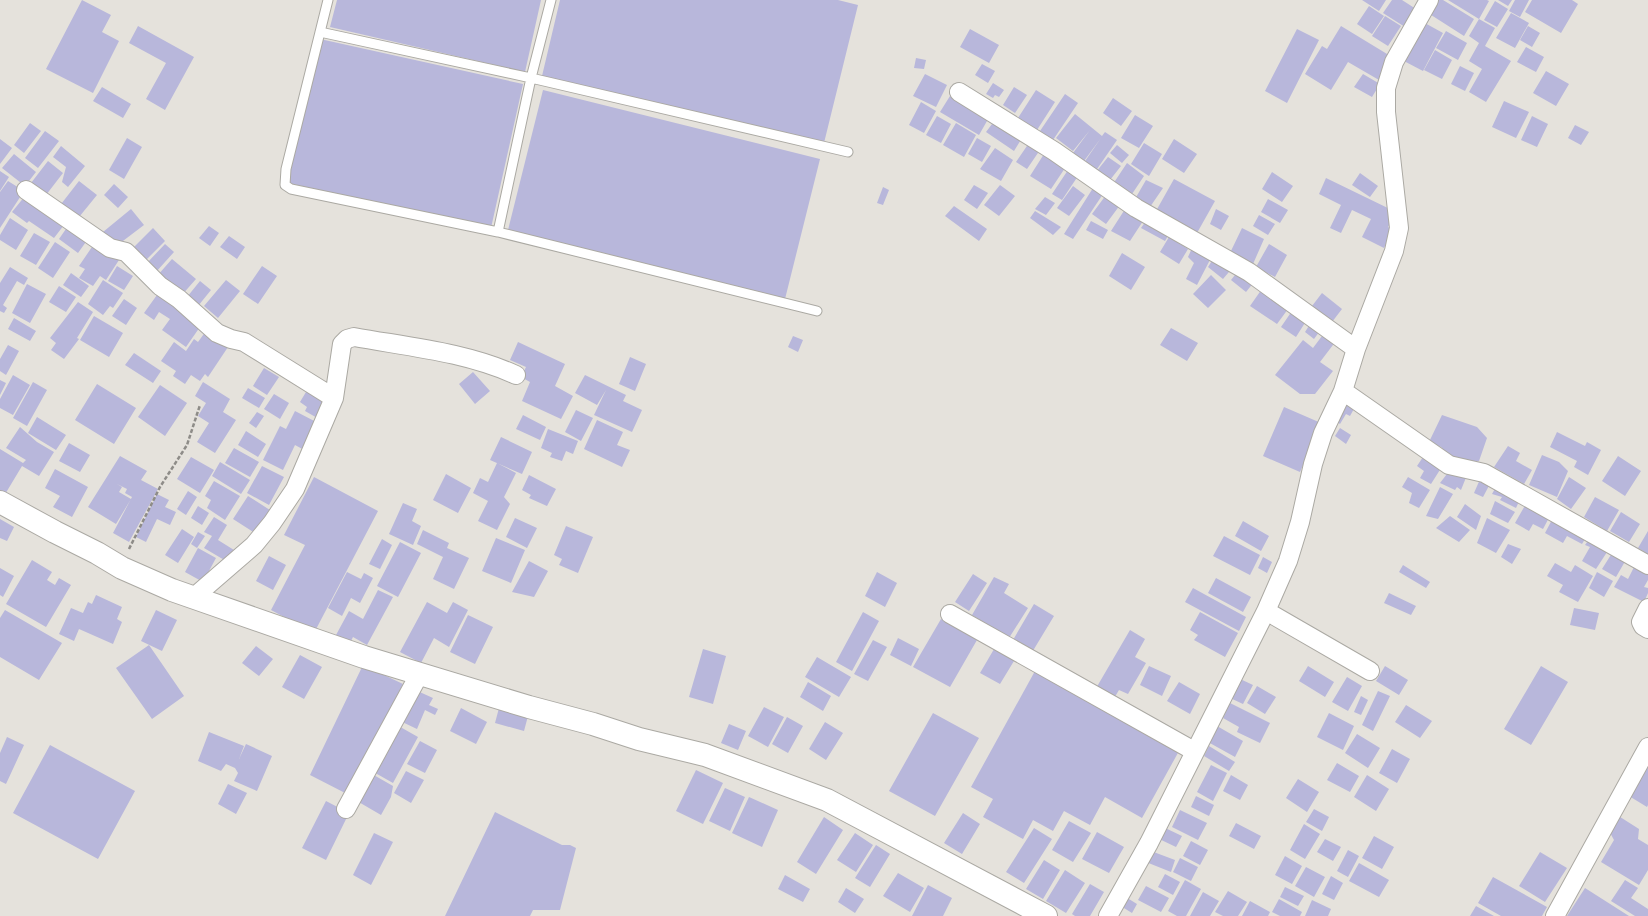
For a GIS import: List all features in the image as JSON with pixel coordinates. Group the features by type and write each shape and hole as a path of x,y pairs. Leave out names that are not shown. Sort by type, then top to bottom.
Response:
{"street":[{"path":"1108,916 1148,843 1266,611 1288,561 1300,522 1312,464 1323,433 1343,391 1356,349 1394,251 1399,228 1386,112 1386,88 1394,62 1429,0"},
{"path":"958,92 1054,151 1136,208 1249,272 1356,349"},
{"path":"26,190 110,248 126,252 160,286 179,299 217,333 230,339 244,342 334,398"},
{"path":"194,598 254,545 272,523 295,488 334,398 342,344 347,339 354,337 460,355 498,367 516,375"},
{"path":"1343,391 1449,465 1484,473 1648,565"},
{"path":"0,502 97,553 122,568 194,598 313,640 529,707 593,724 639,739 704,755 827,800 1046,916"},
{"path":"1648,608 1641,622 1643,626 1648,629"},
{"path":"1266,611 1370,671"},
{"path":"950,614 1194,751"},
{"path":"346,809 420,673"},
{"path":"1555,916 1648,747"}],"lane":[{"path":"328,0 286,169 285,185 291,189 498,232 816,311"},
{"path":"498,232 531,78 550,0"},
{"path":"320,32 531,78 848,152"}],"path":[{"path":"122,568 133,538 150,505 187,445 200,405"}],"building":[{"path":"82,0 111,15 102,32 119,41 93,93 46,69"},
{"path":"337,0 541,0 525,72 330,27"},
{"path":"560,0 838,0 858,5 823,147 542,76"},
{"path":"1362,0 1386,0 1379,11"},
{"path":"1392,0 1402,0 1416,9 1405,27 1383,13"},
{"path":"1436,0 1443,0 1474,19 1464,36 1428,13"},
{"path":"1448,0 1487,0 1489,1 1479,19"},
{"path":"1498,0 1512,0 1508,6"},
{"path":"1515,0 1529,0 1520,17 1509,11"},
{"path":"1532,0 1572,0 1578,4 1561,33 1525,12"},
{"path":"1495,1 1508,9 1497,27 1484,20"},
{"path":"1369,6 1384,16 1372,34 1357,24"},
{"path":"1511,13 1529,23 1515,48 1496,38"},
{"path":"1385,16 1401,26 1388,46 1372,36"},
{"path":"1479,19 1495,28 1485,46 1511,61 1486,102 1469,92 1482,69 1469,61 1479,43 1469,36"},
{"path":"1423,22 1443,33 1423,71 1402,60"},
{"path":"138,26 194,57 165,110 146,99 166,63 129,43"},
{"path":"1341,26 1392,57 1379,80 1348,62 1331,90 1305,74 1322,46 1327,49"},
{"path":"1528,26 1540,33 1532,47 1520,40"},
{"path":"970,29 999,45 989,63 960,47"},
{"path":"1297,29 1319,40 1287,103 1265,91"},
{"path":"1446,31 1467,43 1458,60 1436,48"},
{"path":"320,39 523,84 491,228 288,183"},
{"path":"1526,47 1544,57 1536,72 1517,62"},
{"path":"1435,50 1452,60 1442,79 1424,70"},
{"path":"916,58 926,60 924,69 914,68"},
{"path":"982,64 995,71 988,83 975,75"},
{"path":"1460,66 1474,73 1465,91 1451,84"},
{"path":"1546,71 1569,84 1556,106 1533,93"},
{"path":"925,74 947,85 936,107 913,96"},
{"path":"1363,74 1380,84 1372,97 1354,87"},
{"path":"993,83 1004,90 999,97 995,95 993,98 986,94"},
{"path":"102,87 131,104 123,118 93,101"},
{"path":"1014,87 1027,95 1015,113 1003,105"},
{"path":"543,90 820,159 784,303 507,234"},
{"path":"1036,90 1055,102 1037,130 1018,118"},
{"path":"1065,94 1078,103 1053,140 1040,131"},
{"path":"950,96 968,107 991,114 979,135 940,112"},
{"path":"1113,98 1132,111 1121,126 1103,113"},
{"path":"1504,101 1529,112 1516,138 1492,127"},
{"path":"921,102 936,111 924,133 909,125"},
{"path":"1075,114 1102,136 1105,132 1117,140 1095,172 1083,164 1101,138 1084,161 1073,153 1090,130 1073,151 1056,138"},
{"path":"1135,115 1153,126 1139,148 1121,138"},
{"path":"937,116 951,124 941,143 926,135"},
{"path":"1532,116 1548,124 1537,147 1521,140"},
{"path":"995,120 1022,138 1014,151 986,132"},
{"path":"30,123 41,131 24,153 14,145"},
{"path":"956,123 976,135 964,157 943,145"},
{"path":"1575,125 1589,132 1581,145 1568,138"},
{"path":"45,131 59,141 38,168 25,158"},
{"path":"127,138 142,147 124,179 109,170"},
{"path":"977,138 991,146 982,162 968,154"},
{"path":"0,139 12,148 0,164"},
{"path":"1174,139 1197,154 1184,173 1162,159"},
{"path":"1031,140 1042,147 1027,169 1016,162"},
{"path":"1144,143 1162,154 1149,176 1131,164"},
{"path":"1117,145 1129,155 1122,163 1110,153"},
{"path":"61,146 85,166 68,187 62,182 66,167 53,157"},
{"path":"995,148 1013,160 1001,181 980,169"},
{"path":"14,154 36,172 25,186 2,168"},
{"path":"1044,154 1065,168 1051,189 1030,176"},
{"path":"1108,157 1121,166 1110,180 1096,172"},
{"path":"48,161 63,173 46,195 31,183"},
{"path":"1127,163 1144,176 1130,197 1113,184"},
{"path":"1068,170 1078,176 1062,200 1052,194"},
{"path":"0,171 9,177 0,191"},
{"path":"1272,172 1293,186 1282,202 1262,189"},
{"path":"1360,173 1378,186 1370,197 1352,185"},
{"path":"1326,178 1396,212 1388,227 1393,230 1384,248 1362,237 1371,219 1352,210 1341,233 1330,228 1341,205 1319,194"},
{"path":"1174,179 1215,201 1197,233 1156,211"},
{"path":"1146,180 1163,188 1150,207 1135,199"},
{"path":"8,181 24,191 0,228 0,192"},
{"path":"79,181 97,195 75,222 58,208"},
{"path":"114,184 128,197 118,208 104,195"},
{"path":"974,185 988,193 977,209 964,200"},
{"path":"1000,185 1015,196 999,216 984,205"},
{"path":"1073,186 1085,195 1069,216 1057,208"},
{"path":"883,187 889,190 883,205 877,203"},
{"path":"1093,188 1103,194 1073,239 1064,234"},
{"path":"1106,195 1120,205 1106,224 1092,214"},
{"path":"25,196 64,225 54,238 29,221 27,223 12,212"},
{"path":"1045,197 1055,203 1046,215 1035,209"},
{"path":"1268,199 1288,210 1280,223 1261,212"},
{"path":"954,206 987,229 979,241 945,216"},
{"path":"1127,206 1145,218 1130,241 1111,231"},
{"path":"131,209 144,225 115,247 103,232"},
{"path":"1216,209 1229,216 1221,230 1210,224"},
{"path":"1035,211 1061,227 1053,235 1030,218"},
{"path":"1259,215 1275,224 1268,235 1253,226"},
{"path":"10,218 28,230 16,250 0,240 0,235"},
{"path":"1148,218 1171,231 1165,241 1141,228"},
{"path":"1091,221 1108,230 1103,239 1086,230"},
{"path":"68,226 88,239 78,253 59,239"},
{"path":"209,226 219,233 210,246 199,238"},
{"path":"153,228 165,241 145,261 132,249"},
{"path":"1242,228 1264,239 1253,264 1230,253"},
{"path":"34,233 50,242 36,265 20,256"},
{"path":"229,236 245,247 237,259 220,247"},
{"path":"1169,237 1188,249 1179,264 1160,252"},
{"path":"55,242 70,252 53,278 38,268"},
{"path":"94,244 119,260 106,280 100,276 93,286 79,278 85,269 79,266"},
{"path":"165,244 174,252 156,272 147,263"},
{"path":"1194,244 1213,254 1197,285 1186,279 1194,263 1188,257"},
{"path":"1269,244 1287,255 1275,277 1256,267"},
{"path":"1122,253 1145,267 1131,290 1109,276"},
{"path":"1215,256 1234,266 1223,279 1208,267"},
{"path":"172,259 196,279 181,296 157,276"},
{"path":"117,266 133,276 124,290 108,281"},
{"path":"262,266 277,276 258,304 243,294"},
{"path":"10,267 28,278 24,285 17,281 3,305 7,308 4,313 0,311 0,283"},
{"path":"1239,270 1254,282 1246,292 1231,280"},
{"path":"71,273 89,286 81,297 63,285"},
{"path":"1211,275 1226,290 1208,308 1193,294"},
{"path":"103,280 123,293 113,308 110,306 103,315 88,304"},
{"path":"226,280 240,291 218,318 204,306"},
{"path":"200,281 211,290 194,311 183,302"},
{"path":"27,284 46,294 30,323 12,313"},
{"path":"59,286 76,297 66,312 49,302"},
{"path":"1264,286 1291,305 1277,324 1250,306"},
{"path":"162,288 202,324 186,347 162,330 170,319 159,312 154,320 144,313"},
{"path":"1322,293 1342,309 1332,322 1312,306"},
{"path":"124,299 137,308 126,325 112,316"},
{"path":"78,302 93,312 77,338 79,339 64,359 51,350 56,343 50,338"},
{"path":"1294,308 1308,318 1296,337 1281,327"},
{"path":"94,316 123,333 109,357 80,340"},
{"path":"14,318 36,331 30,341 8,329"},
{"path":"1312,321 1322,328 1314,339 1305,332"},
{"path":"1171,328 1198,343 1187,361 1160,345"},
{"path":"206,331 228,347 208,377 205,374 200,381 191,375 185,384 173,376 176,371 161,361 174,342 186,351 194,339 198,342"},
{"path":"1325,332 1336,341 1320,362 1333,371 1315,394 1300,394 1275,375 1303,340 1313,348"},
{"path":"793,336 803,340 798,352 788,347"},
{"path":"518,342 565,364 555,386 573,396 561,419 522,401 530,382 521,377 526,367 510,360"},
{"path":"8,345 19,351 6,375 0,371 0,359"},
{"path":"134,353 161,371 153,383 125,365"},
{"path":"630,357 646,364 635,391 619,384"},
{"path":"264,368 279,377 267,395 253,386"},
{"path":"473,372 490,391 475,404 459,384"},
{"path":"13,375 30,385 13,415 0,408 0,399"},
{"path":"585,375 626,395 623,401 642,410 632,432 594,415 606,390 597,405 575,393"},
{"path":"0,380 6,383 0,395"},
{"path":"33,382 47,390 27,426 13,418"},
{"path":"203,382 230,399 223,412 236,420 215,453 197,442 209,423 198,416 206,403 195,396"},
{"path":"97,384 136,408 114,444 75,420"},
{"path":"160,385 187,403 165,436 138,417"},
{"path":"309,387 330,400 319,419 305,411 307,407 300,402"},
{"path":"248,388 265,398 259,408 242,398"},
{"path":"274,394 289,403 280,419 264,409"},
{"path":"1342,400 1355,407 1350,416 1346,414 1340,424 1332,418"},
{"path":"1284,407 1321,423 1300,472 1263,456"},
{"path":"576,410 593,418 581,441 565,432"},
{"path":"295,411 320,424 306,451 295,445 283,470 263,460 280,426 286,429"},
{"path":"257,412 264,416 256,428 249,423"},
{"path":"523,415 546,427 540,440 516,429"},
{"path":"1442,415 1477,427 1487,438 1479,461 1467,464 1453,459 1441,447 1429,442"},
{"path":"37,417 66,435 56,450 28,433"},
{"path":"597,420 623,432 617,445 630,450 622,467 584,449"},
{"path":"20,427 37,442 54,452 39,476 22,466 4,496 0,494 0,449 23,463 26,460 6,448"},
{"path":"1340,428 1351,435 1346,444 1335,436"},
{"path":"548,429 578,441 573,454 566,451 562,461 550,457 552,453 541,448"},
{"path":"246,431 266,444 258,457 238,445"},
{"path":"1557,432 1585,446 1587,442 1601,450 1588,475 1574,467 1577,461 1550,447"},
{"path":"501,437 532,452 522,474 490,460"},
{"path":"69,443 90,455 80,472 59,461"},
{"path":"1508,446 1520,453 1516,461 1532,470 1524,484 1494,467"},
{"path":"234,448 259,462 250,477 225,463"},
{"path":"1425,454 1443,465 1431,484 1420,478 1424,471 1417,466"},
{"path":"1542,455 1559,462 1568,471 1557,497 1529,485"},
{"path":"120,456 147,471 141,480 158,489 129,542 113,533 131,500 116,524 88,507","holes":["117,484 127,489 125,493 132,497 131,499 119,492 122,487"]},
{"path":"1618,456 1641,471 1625,496 1602,481"},
{"path":"191,457 214,470 200,493 177,479"},
{"path":"220,462 250,480 241,494 212,476"},
{"path":"497,463 516,473 504,497 510,504 497,530 478,521 488,501 473,493 480,478 488,482"},
{"path":"262,466 284,477 269,505 247,493"},
{"path":"55,469 88,487 72,517 53,507 60,496 45,488"},
{"path":"1450,470 1467,475 1461,490 1457,487 1455,490 1440,483"},
{"path":"446,474 471,488 458,513 433,500"},
{"path":"529,475 556,489 547,506 529,498 531,495 522,490"},
{"path":"314,477 378,511 314,633 271,610 305,545 284,535"},
{"path":"1408,477 1430,490 1419,508 1409,503 1412,493 1402,487"},
{"path":"1481,477 1491,482 1483,497 1474,493"},
{"path":"1569,477 1586,488 1571,509 1557,499"},
{"path":"214,481 240,496 225,520 207,508 211,500 205,496"},
{"path":"1497,485 1521,497 1516,508 1500,500 1502,497 1492,494"},
{"path":"1440,487 1453,494 1438,519 1426,516"},
{"path":"188,491 197,497 186,515 177,509"},
{"path":"157,494 169,500 165,507 176,512 170,525 157,519 146,542 136,537"},
{"path":"248,496 273,512 258,535 233,519"},
{"path":"1595,497 1619,510 1607,531 1584,517"},
{"path":"1495,501 1515,512 1508,523 1490,514"},
{"path":"1527,502 1551,514 1543,529 1533,524 1529,531 1515,523"},
{"path":"403,503 417,509 412,521 421,526 413,545 389,534"},
{"path":"1465,504 1481,516 1476,530 1457,517"},
{"path":"198,506 209,513 202,525 191,518"},
{"path":"1621,512 1640,524 1629,542 1610,531"},
{"path":"1450,516 1470,530 1459,542 1436,528"},
{"path":"1554,516 1588,534 1582,544 1567,536 1563,543 1545,533"},
{"path":"214,517 227,525 218,540 234,550 226,561 204,548 212,536 204,532"},
{"path":"515,518 537,528 527,548 506,537"},
{"path":"1487,518 1510,530 1496,553 1477,543"},
{"path":"0,519 14,527 7,541 0,538"},
{"path":"1243,521 1269,536 1261,551 1235,536"},
{"path":"566,526 593,537 578,573 559,565 562,559 554,555"},
{"path":"182,529 194,537 178,563 165,555"},
{"path":"423,530 449,543 447,548 469,558 454,589 433,579 443,557 417,544"},
{"path":"1648,531 1648,554 1638,548"},
{"path":"198,532 205,536 197,548 191,544"},
{"path":"1224,536 1260,555 1250,575 1213,556"},
{"path":"496,538 525,550 511,583 482,571"},
{"path":"1590,538 1609,549 1596,569 1582,561 1590,547 1585,545"},
{"path":"382,539 392,545 380,569 369,564"},
{"path":"400,542 421,553 398,597 377,586"},
{"path":"1508,544 1521,549 1512,564 1501,557"},
{"path":"198,548 216,558 203,582 185,572"},
{"path":"1614,550 1627,558 1616,577 1602,569"},
{"path":"269,556 286,565 273,590 256,581"},
{"path":"1263,557 1272,562 1267,573 1258,568"},
{"path":"32,560 52,572 47,580 55,585 59,578 71,585 46,627 6,604"},
{"path":"529,561 548,571 534,597 512,592"},
{"path":"1555,563 1571,572 1575,565 1593,576 1578,602 1559,592 1563,585 1547,576"},
{"path":"1403,565 1430,582 1426,588 1399,572"},
{"path":"1635,565 1648,572 1648,580 1644,587 1648,588 1648,593 1644,602 1614,587 1621,575 1628,579"},
{"path":"0,568 14,576 3,597 0,595"},
{"path":"347,572 361,579 364,573 373,578 360,603 351,598 342,616 328,608"},
{"path":"877,572 897,583 885,607 865,596"},
{"path":"1597,572 1613,581 1604,597 1589,588"},
{"path":"973,574 987,583 969,611 955,602"},
{"path":"994,577 1009,584 1004,593 1028,608 1009,638 972,615"},
{"path":"1216,578 1251,597 1243,612 1208,593"},
{"path":"1193,588 1246,617 1239,631 1185,602"},
{"path":"378,590 393,597 367,645 353,637 350,643 336,635 349,611 363,619"},
{"path":"1389,593 1416,606 1411,615 1384,603"},
{"path":"96,595 122,607 117,619 122,622 113,644 79,629 74,641 59,634 71,608 83,613 88,602 92,604"},
{"path":"427,602 447,613 453,602 468,610 449,647 434,638 421,663 400,652"},
{"path":"1034,604 1054,616 1031,654 1013,640"},
{"path":"1574,608 1599,613 1595,630 1570,625"},
{"path":"5,610 62,643 39,680 0,657 0,618"},
{"path":"156,610 177,620 162,651 141,641"},
{"path":"863,612 879,621 852,671 836,662"},
{"path":"1200,612 1238,633 1225,657 1194,640 1198,635 1190,630"},
{"path":"468,615 493,627 475,664 450,652"},
{"path":"941,619 977,640 950,687 913,667"},
{"path":"1130,630 1145,639 1135,657 1146,663 1128,694 1119,690 1113,700 1095,690"},
{"path":"898,638 919,649 911,666 890,655"},
{"path":"873,640 887,647 868,681 854,674"},
{"path":"997,644 1017,656 1000,684 980,673"},
{"path":"149,645 184,696 152,719 116,668"},
{"path":"256,646 273,659 259,676 242,663"},
{"path":"703,649 726,656 713,704 689,697"},
{"path":"300,655 322,667 304,699 282,687"},
{"path":"817,657 851,677 839,697 805,677"},
{"path":"363,665 403,684 349,795 310,775"},
{"path":"1149,666 1171,676 1162,696 1140,685"},
{"path":"1308,666 1334,682 1325,697 1299,681"},
{"path":"1385,666 1408,680 1399,695 1376,681"},
{"path":"1541,666 1568,682 1531,745 1504,729"},
{"path":"1035,671 1179,751 1142,818 1105,797 1090,825 1064,811 1053,831 1033,820 1023,839 983,817 993,799 971,787"},
{"path":"1347,677 1362,686 1348,711 1332,702"},
{"path":"1238,678 1253,685 1243,704 1228,697"},
{"path":"808,682 831,696 823,711 800,697"},
{"path":"1179,682 1200,694 1190,714 1167,701"},
{"path":"1257,686 1276,697 1265,714 1247,703"},
{"path":"413,689 433,698 429,705 438,709 435,715 425,710 417,729 398,720"},
{"path":"1378,691 1390,696 1373,731 1362,725"},
{"path":"1361,696 1368,700 1361,715 1354,712"},
{"path":"1230,703 1270,723 1260,743 1237,732 1239,727 1223,718"},
{"path":"1406,705 1432,721 1420,738 1395,722"},
{"path":"764,707 784,717 768,747 748,736"},
{"path":"461,708 487,722 476,744 450,731"},
{"path":"499,708 528,716 524,731 495,723"},
{"path":"933,713 979,738 935,816 889,791"},
{"path":"1329,713 1354,726 1343,750 1317,737"},
{"path":"787,717 803,726 788,753 772,744"},
{"path":"825,722 843,733 826,760 809,749"},
{"path":"395,724 418,737 393,783 370,770"},
{"path":"729,724 746,731 738,750 721,743"},
{"path":"1217,726 1243,741 1235,757 1208,742"},
{"path":"209,732 244,746 239,759 246,744 272,756 257,791 234,781 238,773 235,768 226,764 221,771 198,761"},
{"path":"1357,734 1380,748 1368,768 1345,753"},
{"path":"7,737 24,745 6,784 0,781 0,753"},
{"path":"420,741 437,750 425,773 407,764"},
{"path":"50,745 135,791 98,859 13,813"},
{"path":"1209,746 1235,762 1229,771 1204,756"},
{"path":"1392,749 1410,759 1397,783 1379,773"},
{"path":"1648,762 1648,805 1647,807 1629,796"},
{"path":"1337,763 1359,776 1350,792 1327,780"},
{"path":"1211,765 1227,773 1213,801 1197,792"},
{"path":"696,770 723,783 703,824 676,811"},
{"path":"406,771 424,780 411,803 394,793"},
{"path":"372,774 393,786 391,797 381,815 357,801"},
{"path":"1231,775 1248,785 1240,800 1223,791"},
{"path":"1367,775 1389,789 1376,811 1354,797"},
{"path":"1298,779 1319,792 1307,812 1286,798"},
{"path":"228,784 247,793 236,814 218,804"},
{"path":"725,788 745,797 730,831 709,821"},
{"path":"1196,796 1214,805 1209,816 1191,807"},
{"path":"749,797 778,810 762,847 732,833"},
{"path":"326,801 349,813 326,860 302,848"},
{"path":"1314,809 1329,817 1322,831 1306,822"},
{"path":"1180,810 1207,823 1198,840 1172,827"},
{"path":"495,812 562,845 570,845 576,848 560,910 533,910 530,916 445,916"},
{"path":"963,813 980,824 962,854 944,843"},
{"path":"1617,815 1639,829 1638,839 1648,845 1648,870 1639,885 1601,862 1614,840 1608,829"},
{"path":"824,817 843,830 816,874 797,862"},
{"path":"1069,821 1091,833 1073,862 1052,850"},
{"path":"1236,823 1261,836 1254,849 1229,836"},
{"path":"1304,824 1320,834 1305,859 1290,850"},
{"path":"1161,826 1182,836 1176,847 1155,837"},
{"path":"1034,828 1052,839 1024,883 1006,872"},
{"path":"1097,832 1124,847 1109,873 1082,859"},
{"path":"374,833 393,842 371,885 353,875"},
{"path":"855,833 873,845 856,872 837,860"},
{"path":"1374,836 1394,847 1382,869 1362,858"},
{"path":"1325,839 1341,847 1333,861 1317,852"},
{"path":"1191,841 1208,850 1200,865 1183,856"},
{"path":"876,845 890,854 870,887 855,878"},
{"path":"1348,850 1359,856 1348,877 1337,871"},
{"path":"1151,851 1175,860 1171,872 1146,862"},
{"path":"1540,852 1567,868 1545,902 1519,886"},
{"path":"1285,856 1302,866 1292,884 1275,875"},
{"path":"1180,858 1198,867 1191,881 1173,872"},
{"path":"1044,860 1060,870 1043,899 1026,889"},
{"path":"1359,863 1389,880 1379,897 1349,881"},
{"path":"1306,867 1325,877 1314,897 1295,886"},
{"path":"1065,870 1085,883 1066,913 1046,901"},
{"path":"898,873 924,888 910,912 883,896"},
{"path":"1165,874 1180,882 1173,895 1158,887"},
{"path":"785,875 810,889 803,902 778,889"},
{"path":"1331,876 1343,883 1334,900 1322,894"},
{"path":"1493,877 1547,907 1542,916 1501,916 1478,903"},
{"path":"1185,880 1201,889 1186,916 1177,916 1168,911"},
{"path":"1625,880 1638,888 1631,898 1648,909 1648,916 1635,916 1611,901"},
{"path":"1090,884 1104,892 1090,916 1075,916 1072,914"},
{"path":"928,885 952,898 943,916 912,916"},
{"path":"1146,886 1169,898 1161,912 1138,900"},
{"path":"1285,887 1304,896 1298,906 1280,897"},
{"path":"846,888 864,899 855,913 838,902"},
{"path":"1585,888 1629,916 1567,916"},
{"path":"1228,891 1247,902 1238,916 1223,916 1215,912"},
{"path":"1203,892 1219,901 1210,916 1190,916"},
{"path":"1124,896 1137,904 1132,913 1119,905"},
{"path":"1279,899 1302,912 1300,916 1280,916 1272,912"},
{"path":"1312,900 1331,909 1328,916 1305,916"},
{"path":"1250,901 1270,912 1268,916 1242,916"},
{"path":"1476,906 1494,916 1470,916"}]}
